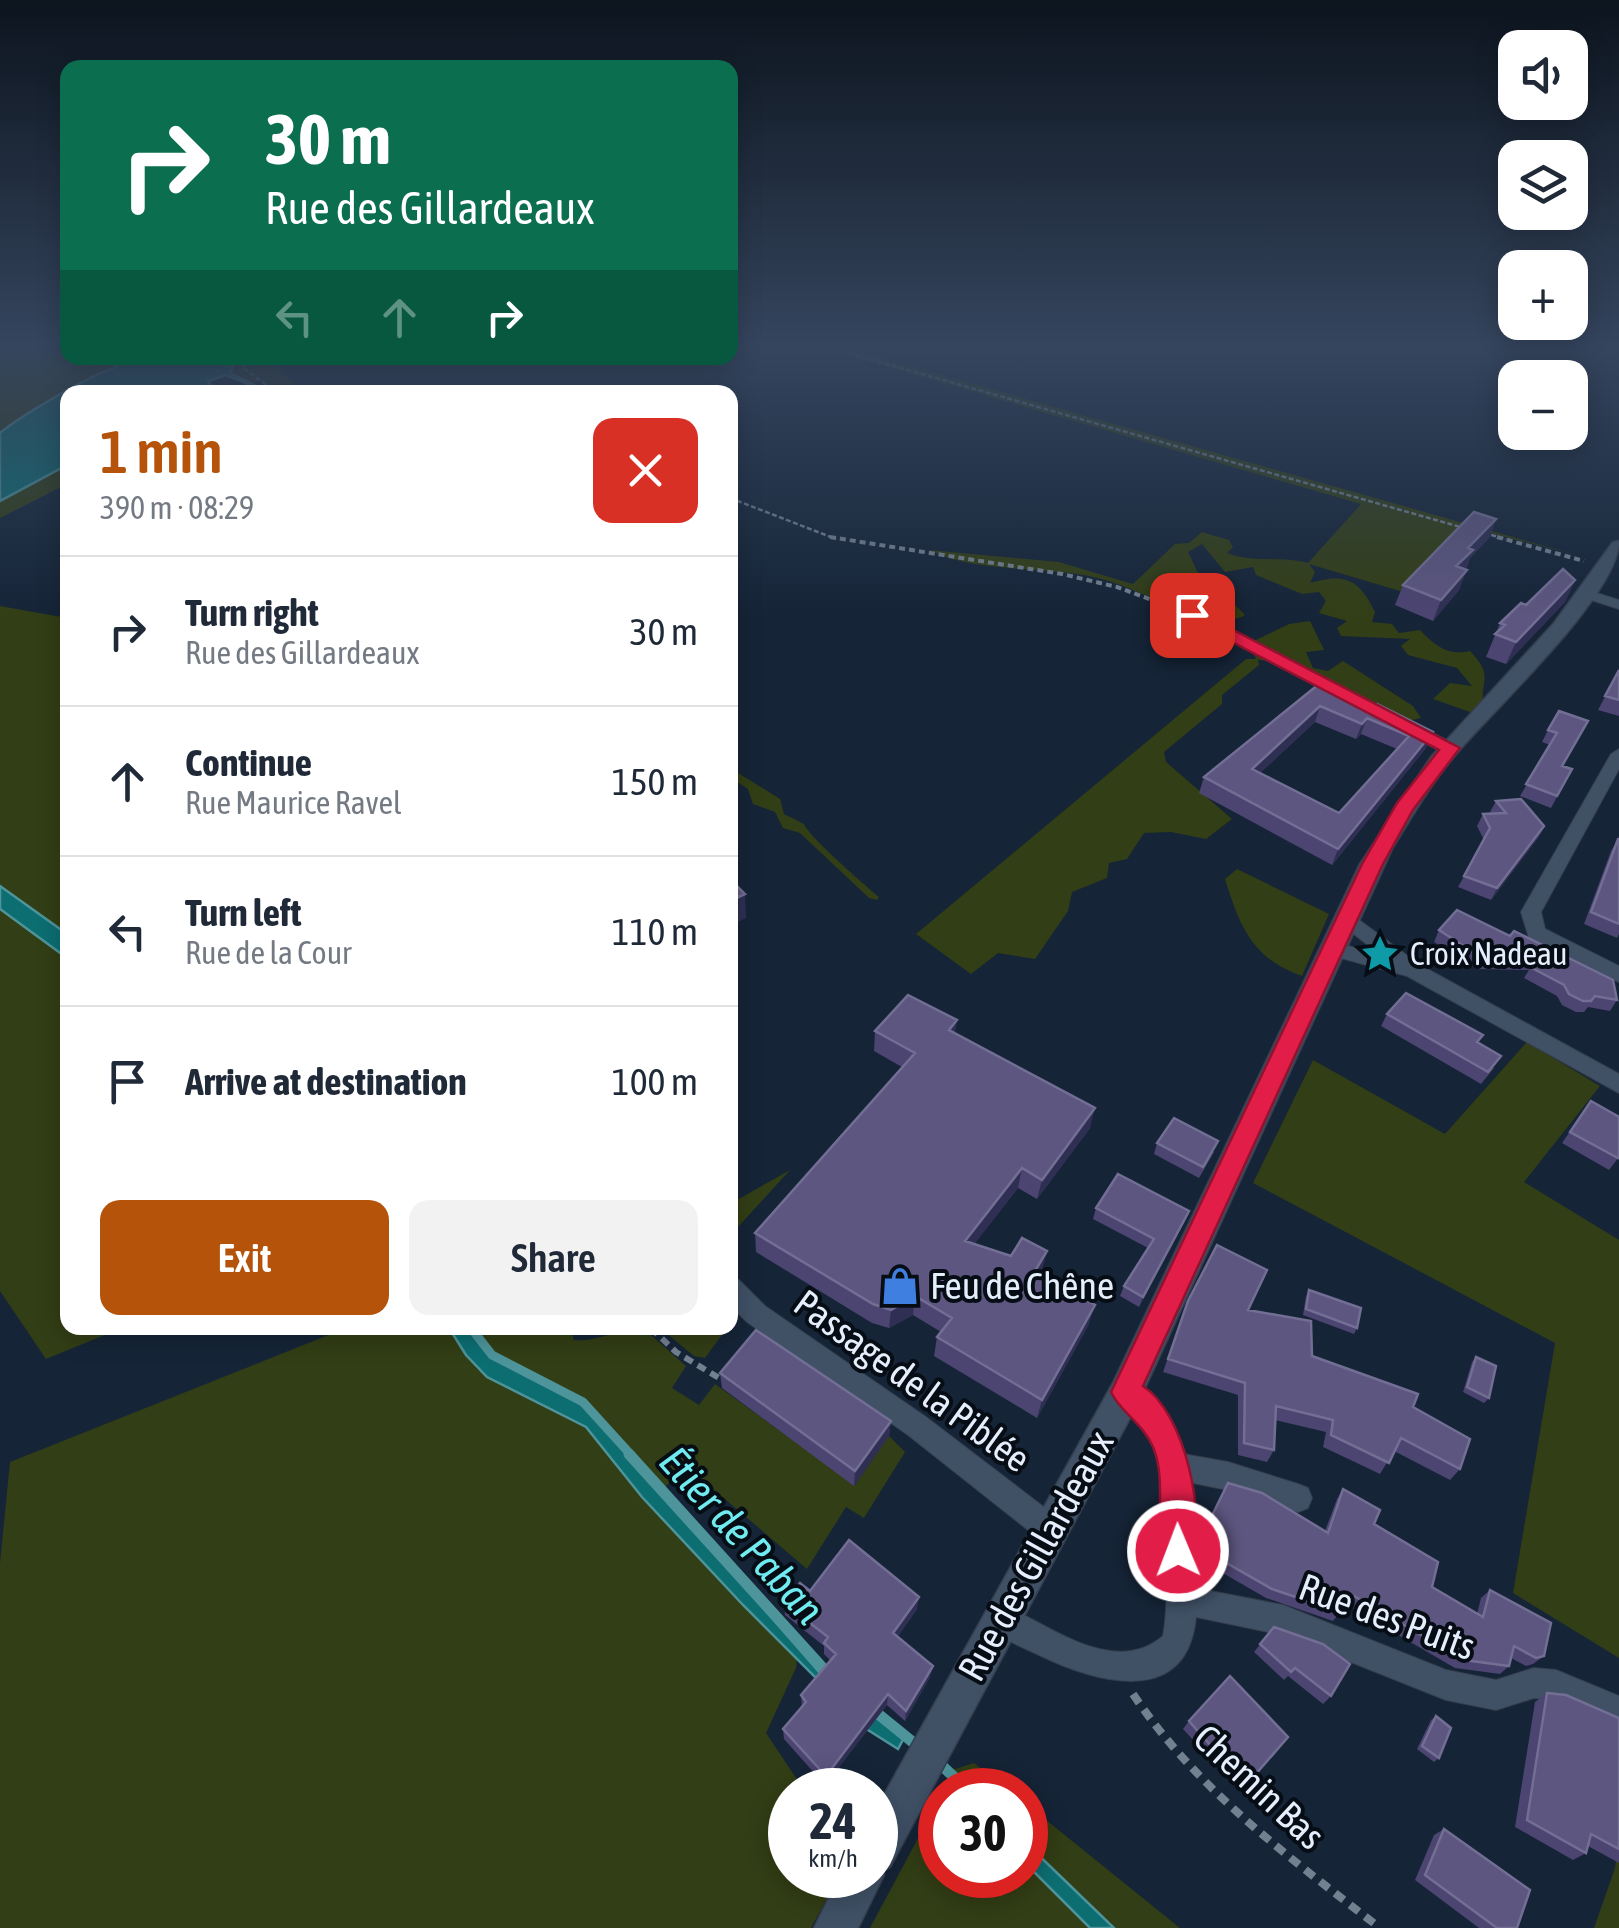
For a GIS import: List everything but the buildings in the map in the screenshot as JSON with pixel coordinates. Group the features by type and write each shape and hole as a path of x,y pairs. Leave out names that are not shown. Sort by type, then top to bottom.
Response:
{"street":[{"name":"Rue des Gillardeaux","path":"898,1807 1126,1392 1348,918 1404,808 1450,748 1590,595 1619,546"},
{"path":"1590,595 1619,605"},
{"path":"1192,615 1450,748"},
{"path":"1619,754 1531,912 1536,933 1619,975"},
{"path":"1348,918 1413,970 1619,1084"},
{"path":"1334,949 1413,970"},
{"name":"Passage de la Piblée","path":"738,1296 756,1314 917,1426 1052,1531"},
{"path":"1003,1620 1041,1640 1121,1668 1151,1667 1176,1646 1182,1626 1182,1600 1174,1466 1168,1442 1142,1402 1126,1392"},
{"path":"1174,1466 1228,1476 1298,1498"},
{"name":"Rue des Puits","path":"1182,1600 1283,1620 1446,1686 1496,1695 1534,1683 1556,1685 1619,1712"},
{"path":"835,1928 851,1898"}],"path":[{"path":"1146,437 1606,567"},
{"path":"738,501 836,539 1062,574 1117,587 1192,615"},
{"path":"658,1335 676,1352 727,1383"},
{"name":"Chemin Bas","path":"1121,1668 1156,1727 1203,1778 1380,1928"}],"shaded area":[{"path":"0,437 60,437 60,469 0,501"},
{"path":"1129,437 1160,437 1580,556 1471,528 1407,593 1309,564 1315,572 1310,583 1342,579 1357,586 1375,612 1372,622 1392,624 1399,633 1420,630 1442,648 1470,651 1484,674 1484,707 1470,712 1433,699 1450,683 1472,686 1457,668 1408,655 1401,646 1410,639 1341,636 1337,628 1347,621 1319,613 1326,601 1319,592 1302,594 1256,575 1253,567 1225,572 1202,544 1188,552 1202,581 1165,582 1165,591 1218,595 1245,615 1218,619 1109,581 1064,572 970,563 929,550 1059,562 1133,584 1175,544 1189,543 1202,532 1229,540 1233,547 1227,553 1237,556 1308,563 1361,504"},
{"path":"60,469 60,488 0,518 0,501"},
{"path":"0,606 60,617 60,1335 105,1335 46,1359 0,1291"},
{"path":"1310,621 1324,650 1306,652 1313,668 1328,671 1343,661 1413,706 1421,718 1408,721 1324,687 1288,662 1258,660 1259,665 1222,695 1222,704 1164,752 1166,762 1232,819 1206,839 1171,832 1144,833 1127,859 1109,863 1107,878 1072,892 1068,911 1035,959 998,953 971,974 916,934 1246,659 1256,659 1252,651 1256,640 1289,624"},
{"path":"738,773 780,799 784,814 804,824 879,897 877,900 869,898 800,833 783,828 775,812 753,804 748,789 738,782"},
{"path":"1237,869 1329,914 1302,976 1271,960 1250,939 1225,879"},
{"path":"0,886 60,929 60,953 0,909"},
{"path":"1527,1042 1600,1086 1524,1182 1619,1240 1619,1658 1513,1593 1555,1343 1253,1183 1313,1060 1445,1134"},
{"path":"790,1170 738,1227 738,1199"},
{"path":"328,1335 456,1335 477,1369 577,1418 797,1642 791,1653 797,1659 796,1668 766,1733 789,1768 768,1768 768,1898 827,1898 811,1928 0,1928 0,1563 10,1462"},
{"path":"453,1335 476,1335 492,1355 583,1402 820,1673 905,1736 898,1749 868,1730 743,1605 642,1497 586,1427 487,1377"},
{"path":"476,1335 572,1335 574,1340 584,1340 608,1335 651,1335 686,1366 672,1388 699,1405 715,1384 855,1485 889,1436 905,1452 864,1518 846,1507 807,1569 685,1465 662,1491 583,1402 492,1355"},
{"path":"668,1335 722,1335 705,1358 694,1356"},
{"path":"1048,1822 1180,1928 870,1928 886,1898 898,1898 898,1876 918,1838 918,1898 1048,1898"},
{"path":"1619,1839 1619,1928 1594,1928 1615,1868"},
{"path":"1048,1864 1114,1928 1090,1928 1048,1886"}],"waterway":[{"name":"Étier de Paban","path":"476,1335 492,1355 583,1402 632,1456"},
{"name":"Étier de Paban","path":"629,1454 830,1676"},
{"name":"Étier de Paban","path":"872,1709 920,1748"},
{"name":"Étier de Paban","path":"939,1763 944,1768"}],"place":[{"name":"Croix Nadeau","path":"1380,954"},
{"name":"Feu de Chêne","path":"900,1286"}],"route":[{"path":"1178,1551 1177,1490 1168,1442 1142,1402 1126,1392 1372,864 1404,808 1450,748 1192,615"}]}
